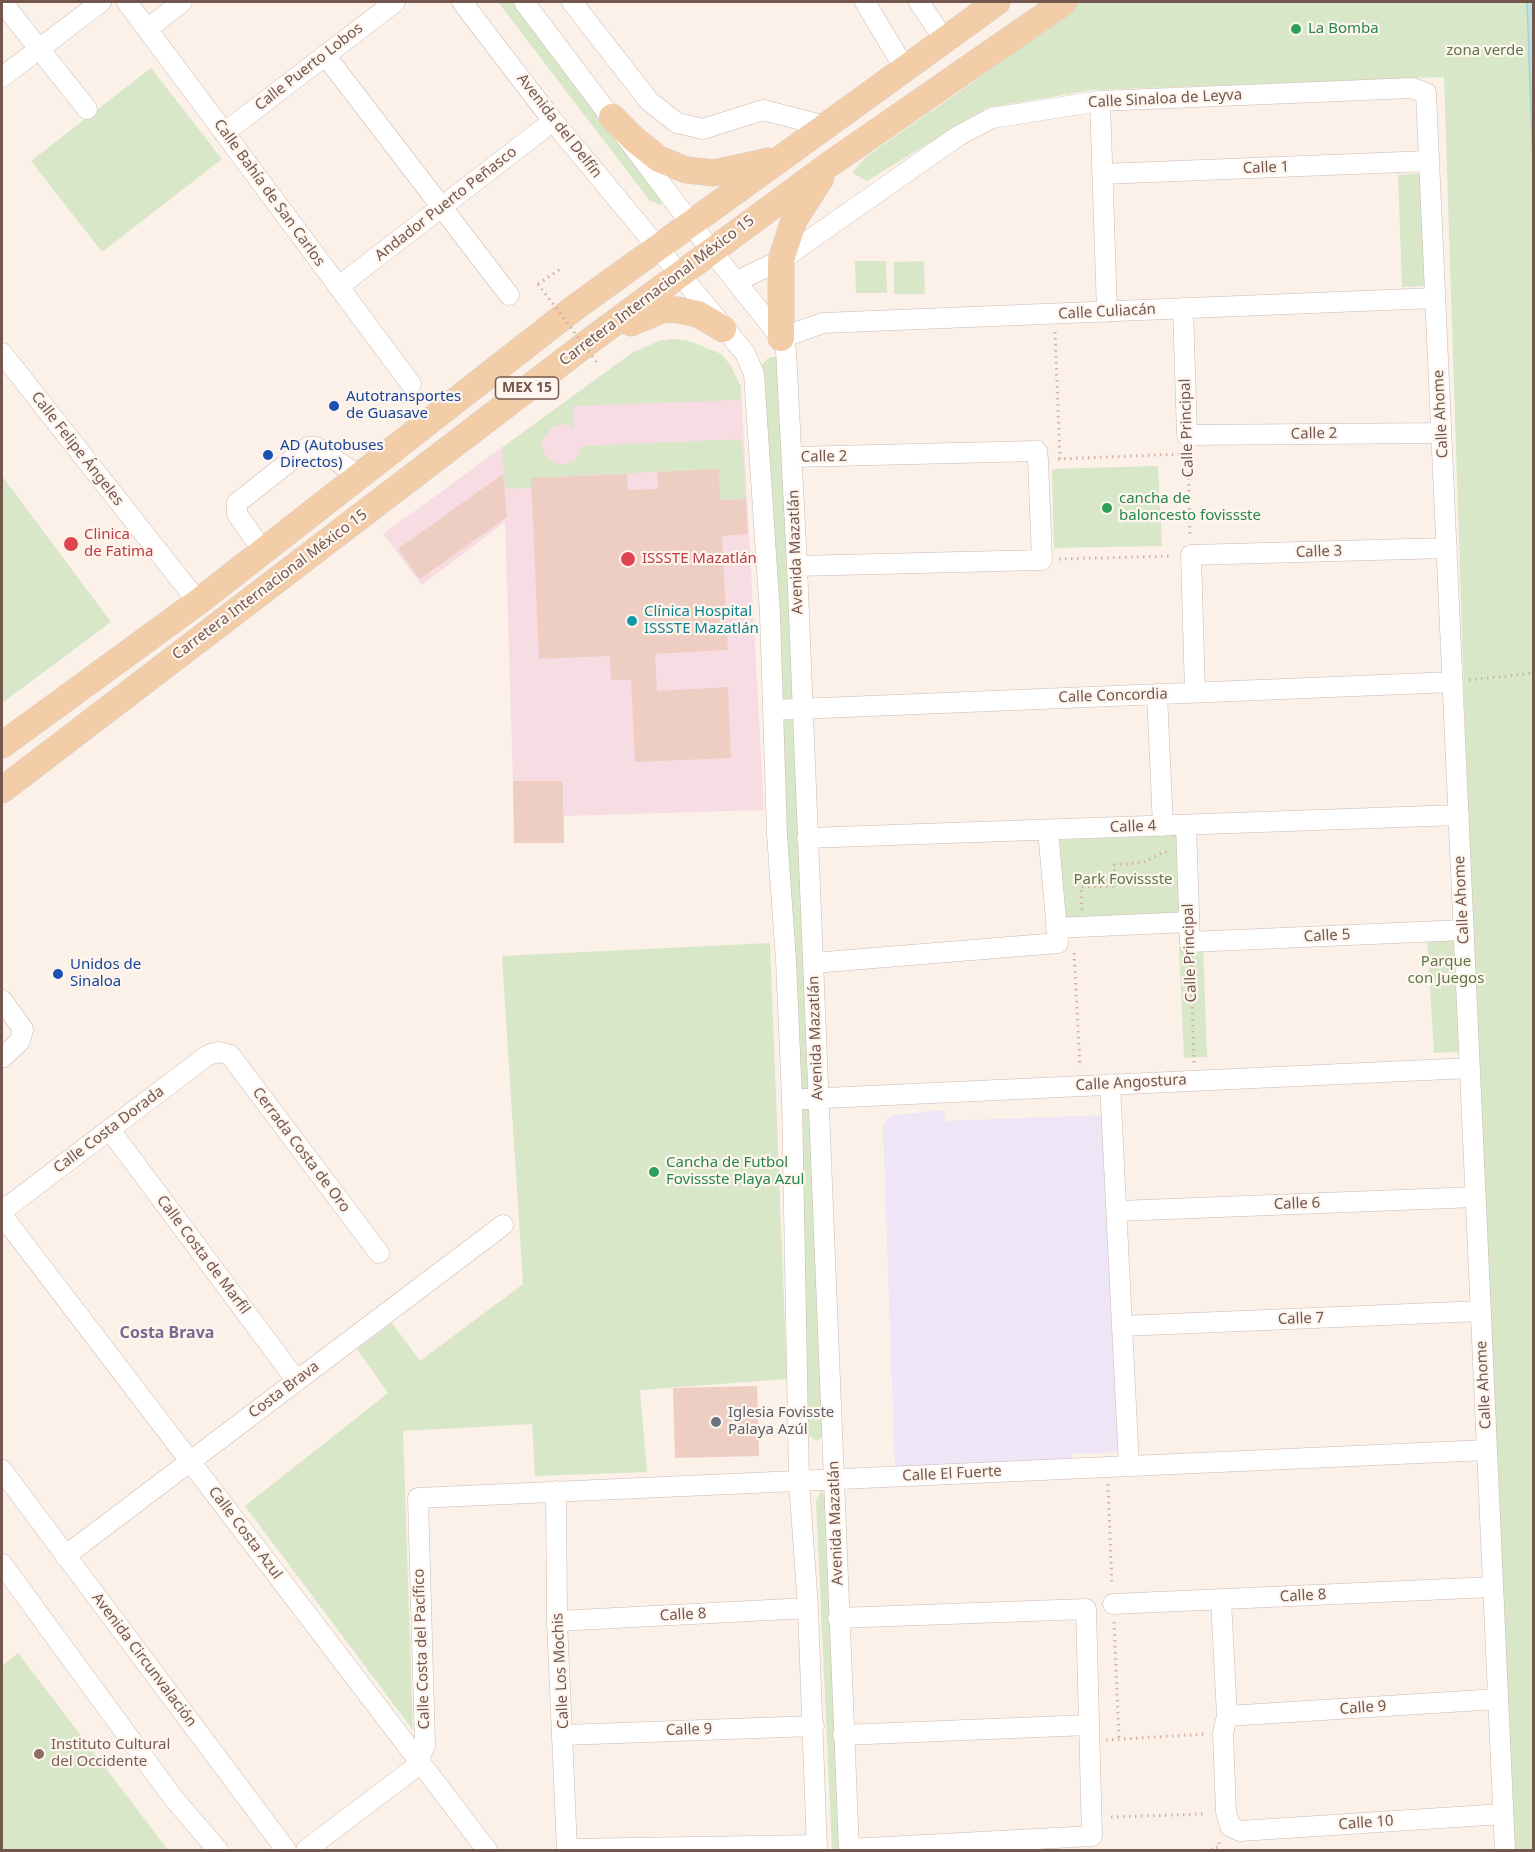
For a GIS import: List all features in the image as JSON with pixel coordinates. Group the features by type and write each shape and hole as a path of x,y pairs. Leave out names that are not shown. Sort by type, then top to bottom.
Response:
{"main road":[{"name":"Carretera Internacional México 15","path":"2,745 13,731 198,602 573,309 997,2"},
{"name":"Carretera Internacional México 15","path":"2,790 711,250 830,164 1064,2"},
{"path":"612,117 635,140 659,159 686,170 714,173 778,159"},
{"path":"781,338 780,260 794,220 830,164"},
{"path":"595,337 619,330 664,309 699,314 723,329"}],"street":[{"path":"2,2 87,109"},
{"path":"2,77 101,2"},
{"name":"Calle Bahía de San Carlos","path":"127,2 411,384"},
{"path":"147,29 182,2"},
{"name":"Calle Puerto Lobos","path":"224,133 395,2"},
{"name":"Avenida del Delfín","path":"462,2 657,249"},
{"path":"524,2 711,250"},
{"path":"572,2 649,101 677,123 703,129 763,110 825,126"},
{"path":"865,2 905,69"},
{"path":"919,2 945,41"},
{"path":"325,55 509,295"},
{"name":"Calle Sinaloa de Leyva","path":"737,282 780,260 976,126 992,118 1100,101 1412,88 1426,93"},
{"name":"Calle Ahome","path":"1426,93 1505,1851"},
{"path":"1100,101 1107,312"},
{"name":"Andador Puerto Peñasco","path":"338,287 554,121"},
{"name":"Calle 1","path":"1102,174 1430,161"},
{"path":"657,249 679,275"},
{"name":"Avenida Mazatlán","path":"711,250 781,338 786,350 797,566 849,1850"},
{"name":"Avenida Mazatlán","path":"679,275 745,353 754,374 792,1099 799,1481 808,1608 817,1848"},
{"name":"Calle Culiacán","path":"781,338 823,323 1436,298"},
{"name":"Calle Principal","path":"1183,308 1187,445"},
{"name":"Calle Felipe Ángeles","path":"2,354 198,602"},
{"name":"Calle 2","path":"1187,445 1442,433"},
{"path":"263,551 237,514 237,503 299,454 308,447 316,447 359,476"},
{"path":"797,566 1042,560 1038,455"},
{"name":"Calle 2","path":"792,458 1038,455"},
{"name":"Calle 3","path":"1191,555 1447,548"},
{"path":"1191,555 1195,692"},
{"name":"Calle Concordia","path":"773,710 1453,682"},
{"path":"1157,694 1163,826"},
{"name":"Calle 4","path":"807,838 1459,815"},
{"name":"Calle Principal","path":"1186,825 1190,942"},
{"path":"1048,830 1062,933"},
{"path":"813,963 1062,933 1189,922"},
{"name":"Calle 5","path":"1190,942 1464,930"},
{"path":"2,1000 23,1029 20,1041 2,1058"},
{"name":"Calle Costa Dorada","path":"2,1213 208,1055 219,1052"},
{"name":"Cerrada Costa de Oro","path":"219,1052 230,1055 380,1254"},
{"name":"Calle Angostura","path":"792,1099 1470,1068"},
{"path":"1110,1084 1129,1466"},
{"name":"Calle Costa de Marfil","path":"110,1130 297,1381"},
{"name":"Calle 6","path":"1118,1211 1476,1197"},
{"name":"Calle Costa Azul","path":"2,1213 487,1851"},
{"name":"Costa Brava","path":"65,1556 503,1225"},
{"name":"Calle 7","path":"1122,1326 1481,1311"},
{"name":"Calle El Fuerte","path":"418,1498 1487,1450"},
{"name":"Avenida Circunvalación","path":"2,1470 286,1851"},
{"name":"Calle Los Mochis","path":"556,1491 557,1621 564,1735 567,1850"},
{"name":"Calle Costa del Pacífico","path":"418,1498 425,1745 420,1756 421,1763"},
{"path":"2,1564 174,1799 218,1851"},
{"name":"Calle 8","path":"1113,1604 1493,1587"},
{"path":"1221,1600 1228,1819"},
{"name":"Calle 8","path":"557,1621 808,1608"},
{"path":"838,1618 1086,1609 1092,1827 849,1850"},
{"name":"Calle 9","path":"1225,1725 1498,1699"},
{"name":"Calle 9","path":"564,1735 813,1726"},
{"path":"843,1735 1089,1733"},
{"path":"306,1851 421,1763"},
{"name":"Calle 10","path":"1228,1819 1240,1831 1503,1814"},
{"path":"567,1850 817,1848"}],"path":[{"path":"562,268 538,284 598,364"},
{"path":"1055,314 1060,459"},
{"path":"1038,455 1060,459 1187,445"},
{"name":"Calle Principal","path":"1187,445 1191,555"},
{"path":"1042,560 1191,555"},
{"path":"1453,682 1533,673"},
{"path":"1081,1086 1062,933 1082,921 1081,887 1115,886 1114,865 1144,862 1164,852 1187,851"},
{"name":"Calle Principal","path":"1190,942 1195,1080"},
{"path":"1089,1733 1225,1725"},
{"path":"1092,1827 1228,1819"}],"shaded area":[{"name":"ISSSTE Mazatlán","path":"674,339 689,341 721,354 731,366 741,387 764,810 564,816 563,781 513,781 505,522 422,585 383,534 632,353 659,341"},
{"path":"944,1110 945,1121 1107,1115 1122,1452 1072,1454 1071,1462 895,1472 883,1127 887,1119 896,1115"}],"green space":[{"path":"498,2 516,2 661,196 661,205 650,201"},
{"name":"zona verde","path":"1079,2 1533,2 1533,1850 1512,1850 1493,1587 1444,77 1092,90 986,108 867,181 852,173 867,156 969,85"},
{"path":"151,68 222,159 102,252 31,161"},
{"path":"1425,173 1431,286 1402,287 1398,175"},
{"path":"855,261 886,261 887,293 856,293"},
{"path":"924,261 925,294 894,294 894,262"},
{"path":"674,339 689,341 721,354 731,366 741,387 740,400 573,406 574,429 563,424 552,427 542,440 543,452 553,462 563,465 576,460 582,446 742,439 746,499 720,500 718,469 532,478 532,488 505,489 502,448 632,353 659,341"},
{"path":"779,356 827,1433 817,1441 806,1434 758,369 768,358"},
{"path":"1158,466 1162,546 1054,548 1052,469"},
{"path":"2,476 111,622 2,703"},
{"name":"Park Fovissste","path":"1185,835 1191,920 1060,925 1055,840"},
{"name":"Parque con Juegos","path":"1462,937 1468,1051 1434,1053 1427,938"},
{"path":"770,943 787,1379 640,1390 647,1472 535,1476 532,1424 403,1431 413,1730 245,1506 388,1393 357,1349 392,1323 420,1361 523,1284 502,956"},
{"path":"1203,946 1207,1057 1184,1058 1179,947"},
{"path":"822,1490 826,1500 843,1850 832,1850 816,1501"},
{"name":"Instituto Cultural del Occidente","path":"18,1653 168,1850 2,1850 2,1666"}],"water":[{"path":"1527,2 1534,2 1533,165"}],"building":[{"name":"Clínica Hospital ISSSTE Mazatlán","path":"719,469 720,500 746,499 748,534 722,536 728,650 655,654 657,691 728,687 731,758 635,762 631,680 611,680 610,656 539,659 531,478 627,474 628,490 658,489 657,472"},
{"path":"503,474 507,517 420,579 398,549"},
{"path":"513,781 563,781 564,843 514,843"},
{"name":"Iglesia Fovisste Palaya Azúl","path":"757,1386 759,1456 675,1458 673,1388"}],"place":[{"name":"La Bomba","path":"1296,29"},
{"name":"Autotransportes de Guasave","path":"334,406"},
{"name":"AD (Autobuses Directos)","path":"268,455"},
{"name":"cancha de baloncesto fovissste","path":"1107,508"},
{"name":"Clinica de Fatima","path":"71,544"},
{"name":"ISSSTE Mazatlán","path":"628,559"},
{"name":"Clínica Hospital ISSSTE Mazatlán","path":"632,621"},
{"name":"Unidos de Sinaloa","path":"58,974"},
{"name":"Cancha de Futbol Fovissste Playa Azul","path":"654,1172"},
{"name":"Iglesia Fovisste Palaya Azúl","path":"716,1422"},
{"name":"Instituto Cultural del Occidente","path":"39,1754"}],"district":[{"name":"Costa Brava","path":"167,1333"}]}
